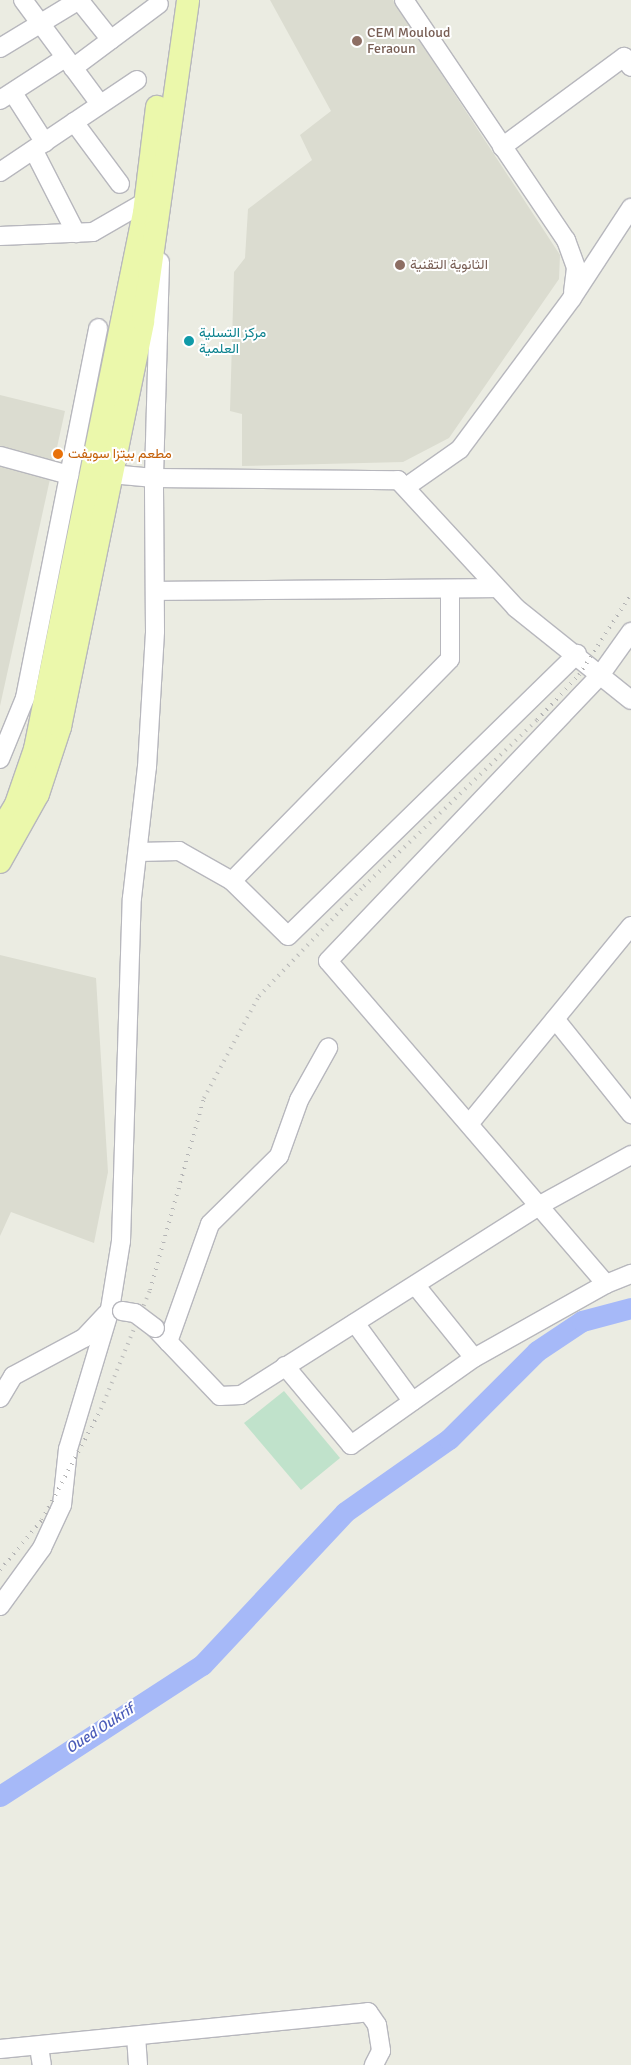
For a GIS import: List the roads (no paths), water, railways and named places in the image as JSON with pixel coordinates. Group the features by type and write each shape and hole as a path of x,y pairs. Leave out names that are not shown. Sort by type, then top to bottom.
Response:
{"main road":[{"path":"0,862 26,820 51,760 102,473 154,203 188,0"},
{"path":"0,831 16,804 35,749 102,473 116,354 154,203 167,2"}],"street":[{"path":"23,0 100,104"},
{"path":"0,48 38,21 79,0 111,40"},
{"path":"404,0 566,240 576,268 572,298"},
{"path":"76,233 40,148 6,97 111,40 167,2"},
{"path":"502,147 624,57 631,67"},
{"path":"0,172 40,148 74,122 137,80"},
{"path":"74,122 120,184"},
{"path":"0,236 93,232 154,203 154,591 147,767 138,852 121,1241 116,1310 68,1449 62,1505 42,1548 0,1606"},
{"path":"406,487 460,449 572,298 631,208"},
{"path":"0,759 25,698 98,328"},
{"path":"94,348 116,354"},
{"path":"0,456 69,475"},
{"path":"102,473 154,478 360,478 398,480 496,588 631,700"},
{"path":"154,591 496,588"},
{"path":"232,882 450,659 450,589"},
{"path":"606,1284 540,1205 328,961 601,674 631,632"},
{"path":"138,852 179,851 232,882 288,936 577,654"},
{"path":"469,1124 631,926"},
{"path":"555,1019 631,1114"},
{"path":"168,1342 210,1224 279,1156 299,1100 328,1048"},
{"path":"116,1310 135,1313 155,1328 220,1396 241,1394 416,1286 540,1205 631,1155"},
{"path":"285,1366 351,1445 474,1358 606,1284 631,1274"},
{"path":"416,1286 474,1358"},
{"path":"0,1398 13,1376 84,1338 116,1310"},
{"path":"356,1323 412,1401"},
{"path":"0,2049 39,2047 368,2012 377,2025 381,2051 374,2065"},
{"path":"136,2036 138,2065"},
{"path":"39,2047 42,2065"}],"waterway":[{"name":"Oued Oukrif","path":"0,1796 202,1665 345,1512 449,1439 537,1351 582,1321 631,1308"}],"railway":[{"path":"0,1570 42,1520 101,1409 150,1290 204,1098 259,996 364,886 537,720 579,675 631,594"}],"place":[{"name":"CEM Mouloud Feraoun","path":"357,41"},
{"name":"الثانوية التقنية","path":"400,265"},
{"name":"مركز التسلية العلمية","path":"189,341"},
{"name":"مطعم بيتزا سويفت","path":"58,454"}]}
